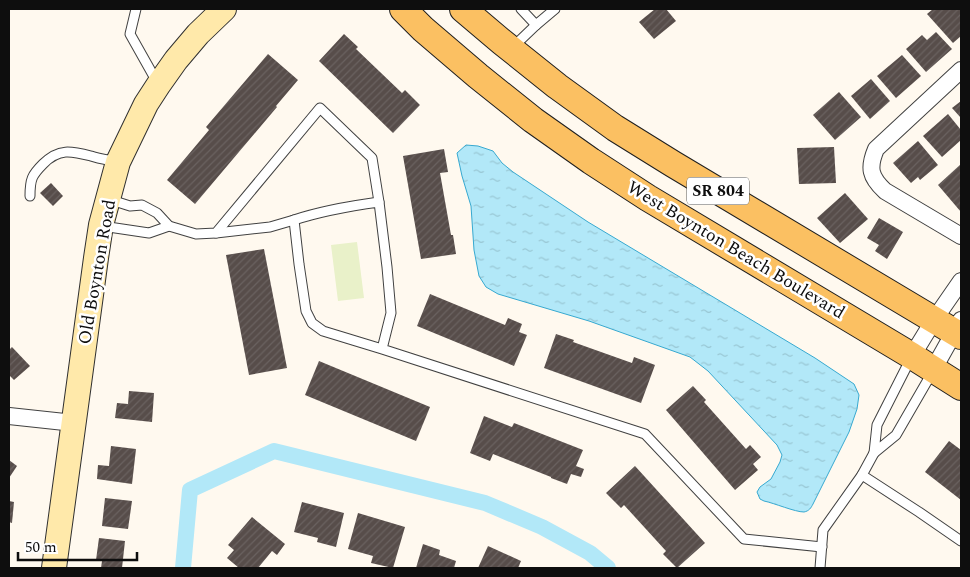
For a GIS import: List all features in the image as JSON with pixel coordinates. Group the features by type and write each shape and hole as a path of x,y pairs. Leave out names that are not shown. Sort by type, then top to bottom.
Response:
{"main road":[{"name":"West Boynton Beach Boulevard","path":"403,9 478,76 533,120 591,162 961,387"},
{"name":"SR 804","path":"463,9 557,86 672,164 953,327"}],"street":[{"name":"Old Boynton Road","path":"54,568 96,258 118,162 158,84 198,34 224,9"},
{"path":"961,70 876,149 872,160 872,172 876,182 885,191 961,236"},
{"path":"933,370 953,327 961,281"},
{"path":"912,356 953,327"},
{"path":"9,416 74,423"}],"lane":[{"path":"136,9 130,34 158,84"},
{"path":"521,9 536,25"},
{"path":"510,49 555,9"},
{"path":"216,233 320,108 372,158 387,267 391,313 382,349"},
{"path":"30,196 30,185 34,173 48,159 58,153 74,152 118,162"},
{"path":"108,199 130,206 142,205 157,213 169,226 196,234 262,228 309,215 379,202"},
{"path":"294,220 306,311 312,324 323,331 645,434 744,539 822,547"},
{"path":"102,226 149,233 169,226"},
{"path":"874,453 876,426 912,356"},
{"path":"820,568 824,530 862,475 874,453 896,435 933,370"},
{"path":"862,475 961,540"}],"green space":[{"path":"357,242 364,298 338,301 331,245"}],"water":[{"path":"466,145 478,146 493,151 502,163 513,172 588,222 815,358 854,384 859,395 857,409 849,432 810,509 800,512 760,499 757,492 760,487 771,479 782,455 777,445 708,371 690,357 589,321 498,294 486,287 479,276 474,250 471,206 457,153"}],"building":[{"path":"655,9 666,9 676,21 654,39 639,22"},
{"path":"933,9 961,9 961,36 953,43 927,14"},
{"path":"936,32 952,49 926,72 906,49 922,35 927,40"},
{"path":"344,34 358,47 356,49 402,93 405,90 420,105 393,133 319,61"},
{"path":"268,54 298,80 195,204 167,180 209,130 206,127"},
{"path":"902,55 921,76 896,98 877,76"},
{"path":"871,79 890,101 870,119 851,96"},
{"path":"839,92 861,117 835,140 813,115"},
{"path":"961,101 961,118 952,108"},
{"path":"948,114 961,130 961,140 942,157 923,136"},
{"path":"918,141 938,165 920,180 918,177 911,183 893,163"},
{"path":"834,147 836,183 799,184 797,148"},
{"path":"444,149 448,172 440,173 456,254 421,259 403,156"},
{"path":"961,164 961,212 938,185"},
{"path":"51,183 63,196 53,206 40,193"},
{"path":"845,193 868,219 840,243 817,218"},
{"path":"879,218 903,232 887,259 875,251 879,245 867,238"},
{"path":"264,249 287,368 249,375 226,255"},
{"path":"430,294 505,325 508,318 522,324 519,332 527,335 514,366 417,326"},
{"path":"556,334 632,363 634,357 655,365 641,403 544,368"},
{"path":"12,347 30,366 14,380 9,375 9,350"},
{"path":"319,361 430,407 416,441 305,395"},
{"path":"693,386 706,400 704,402 746,449 750,445 761,457 753,464 758,470 735,490 666,410"},
{"path":"129,391 154,393 152,422 115,418 117,403 128,404"},
{"path":"484,416 512,427 514,423 583,450 576,466 584,469 581,477 571,474 567,484 493,454 490,461 470,453"},
{"path":"949,441 961,450 961,500 925,472"},
{"path":"111,446 136,449 132,484 97,479 98,465 109,466"},
{"path":"9,460 17,466 9,478"},
{"path":"635,466 705,543 677,568 663,554 666,551 624,505 621,508 606,493"},
{"path":"105,498 132,501 128,529 102,526"},
{"path":"9,501 14,502 12,523 9,522"},
{"path":"302,502 344,513 336,547 317,542 318,538 294,532"},
{"path":"358,513 405,527 393,568 371,563 373,556 348,549"},
{"path":"252,517 285,544 277,555 272,551 258,568 239,568 227,558 234,550 228,545"},
{"path":"99,538 125,541 122,568 101,568 102,561 96,560"},
{"path":"423,544 440,550 439,555 456,561 454,568 416,568"},
{"path":"488,546 521,561 518,568 478,568"}],"waterway":[{"path":"183,568 190,490 274,451 485,503 542,527 590,553 608,568"}]}
